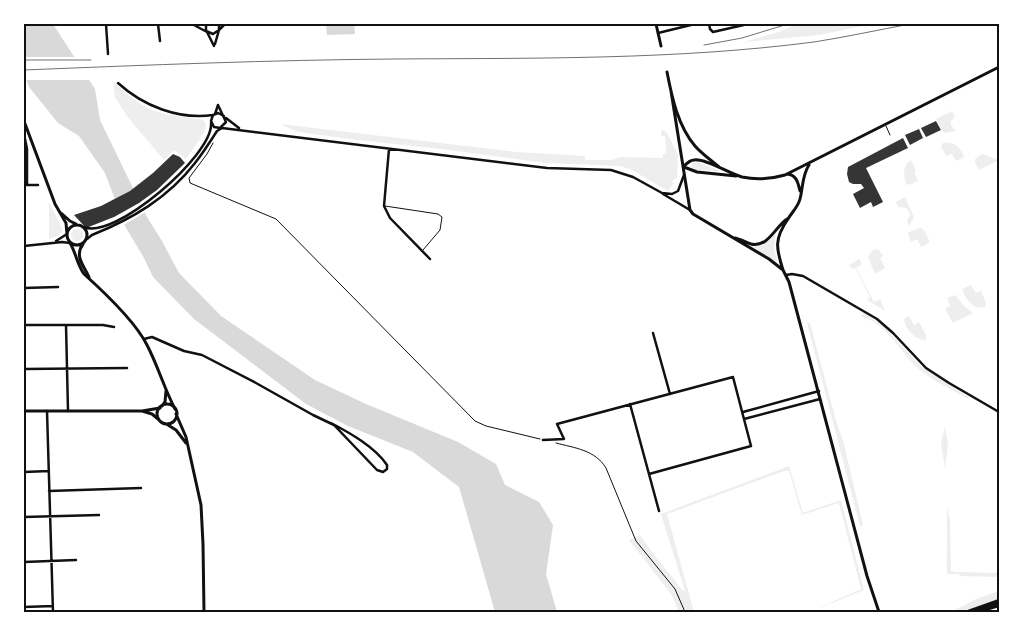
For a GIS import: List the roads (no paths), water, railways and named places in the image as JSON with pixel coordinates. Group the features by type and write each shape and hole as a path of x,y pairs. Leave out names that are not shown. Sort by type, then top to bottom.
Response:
{"highway":[{"path":"968,612 999,601"},
{"path":"976,612 999,605"}],"street":[{"path":"106,24 108,54"},
{"path":"158,24 160,41"},
{"path":"192,24 213,34 225,24"},
{"path":"206,24 205,28 214,46 219,24"},
{"path":"656,24 661,46"},
{"path":"658,34 696,24"},
{"path":"709,24 713,32 748,24"},
{"path":"785,175 999,67"},
{"path":"667,72 684,166 687,202 690,210"},
{"path":"118,83 150,106 203,117 219,114 240,129"},
{"path":"671,91 686,134 700,151 720,167"},
{"path":"61,213 71,222 91,229 117,220 153,198 179,175 207,139 211,132 211,122 218,105 226,122 217,131 199,158 182,178 163,196 139,213 117,225 93,234 87,239 80,250 80,258 91,280"},
{"path":"203,117 211,122 215,128 240,129 545,168 616,171 633,176 766,257 783,271 792,291 867,576 880,611"},
{"path":"24,121 55,204 66,225 67,234 80,268 132,322 144,339 186,436 186,444 202,513 204,612"},
{"path":"24,134 27,150 25,185 38,185"},
{"path":"389,149 384,206 390,218 430,259"},
{"path":"684,166 695,160 720,167 738,176"},
{"path":"783,271 777,252 777,241 781,230 797,205 806,169 814,162"},
{"path":"684,166 700,173 759,178 790,174 795,177 801,194"},
{"path":"661,193 670,194 676,192 684,173"},
{"path":"730,236 751,244 761,244 768,240 779,225 789,217"},
{"path":"53,243 67,234 71,227 82,226"},
{"path":"82,226 87,232 87,239"},
{"path":"24,246 53,243 70,243 76,246 84,244"},
{"path":"786,275 802,276 871,315 888,328 926,368 999,412"},
{"path":"24,288 58,287"},
{"path":"24,325 103,324 114,327"},
{"path":"66,325 68,411"},
{"path":"653,333 670,394"},
{"path":"144,339 153,337 184,351 202,356 268,389 331,424 369,447 387,464 387,469 383,472 378,470 340,430 331,424"},
{"path":"24,369 128,368"},
{"path":"543,440 564,439 557,424 733,377 751,446 649,474"},
{"path":"158,419 157,413 165,402 166,391"},
{"path":"742,412 819,392"},
{"path":"744,419 820,398"},
{"path":"630,404 659,511"},
{"path":"24,411 141,411 169,405 175,409"},
{"path":"47,411 53,612"},
{"path":"141,411 152,414 164,424 176,430 186,444"},
{"path":"164,424 174,422 176,414"},
{"path":"24,472 49,472"},
{"path":"50,491 141,488"},
{"path":"24,517 99,515"},
{"path":"24,562 76,560"},
{"path":"24,607 53,606"}],"lane":[{"path":"885,125 890,135"},
{"path":"384,206 438,214 442,217 440,230 422,251"}],"railway":[{"path":"704,45 742,38 788,24"},
{"path":"24,70 302,60 552,58 657,55 762,48 814,42 910,24"},
{"path":"24,60 91,60"}]}
